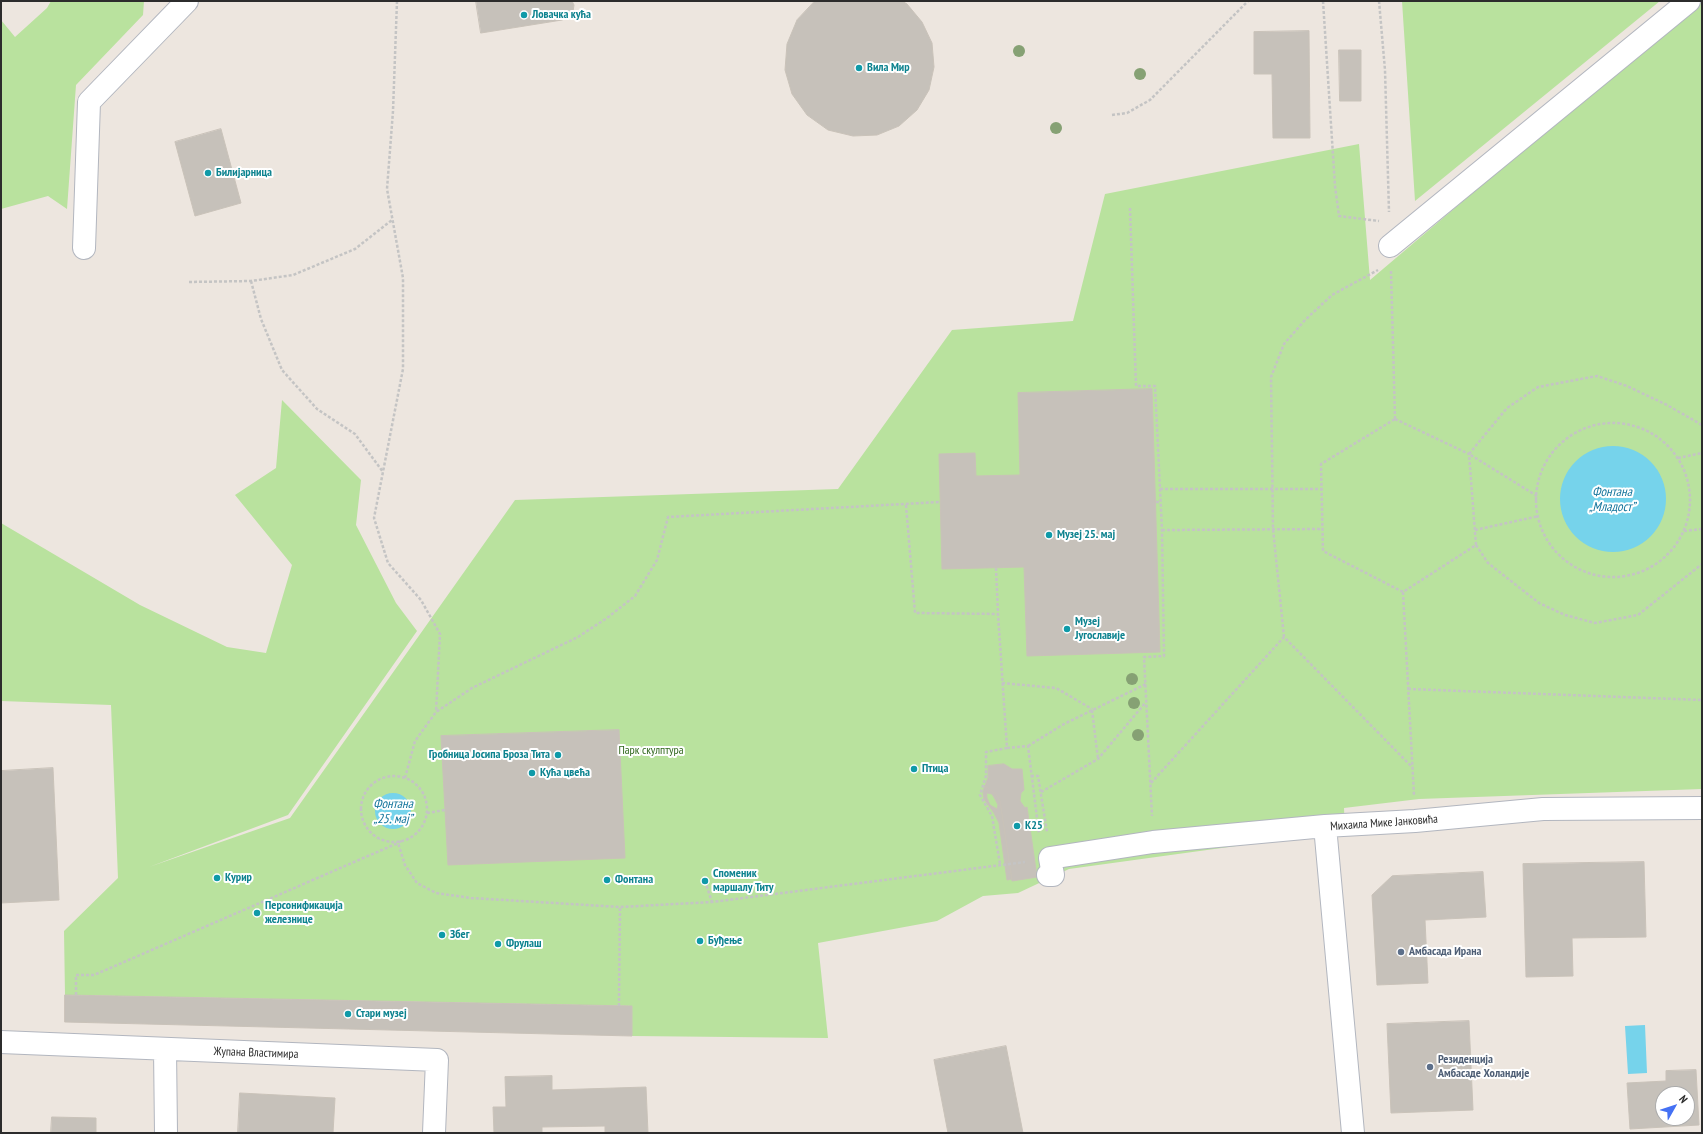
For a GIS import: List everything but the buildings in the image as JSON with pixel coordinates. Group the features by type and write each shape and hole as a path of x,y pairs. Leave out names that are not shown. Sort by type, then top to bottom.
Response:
{"street":[{"path":"84,248 89,102 187,1"},
{"path":"1390,254 1689,1"},
{"name":"Михаила Мике Јанковића","path":"1353,1133 1325,826 1415,821 1543,809 1702,808"},
{"path":"1049,866 1153,842 1325,826"},
{"name":"Жупана Властимира","path":"1,1042 437,1060 434,1133"},
{"path":"165,1049 166,1133"}],"path":[{"path":"397,1 393,111 386,189 403,278 403,369 374,518 388,563 420,600 440,634 436,712"},
{"path":"1112,115 1127,113 1150,100 1248,1"},
{"path":"1323,1 1335,186 1339,216 1390,223"},
{"path":"1378,1 1385,70 1395,419"},
{"path":"1130,208 1136,386 1155,386 1162,530 1164,656 1144,657 1153,842"},
{"path":"189,282 251,280 293,275 355,249 392,220"},
{"path":"1390,254 1332,295 1305,320 1284,344 1272,377 1273,529 1284,637 1413,768 1403,592"},
{"path":"251,280 261,319 282,370 317,408 354,434 383,472"},
{"path":"1702,425 1667,405 1627,386 1597,376 1538,387 1507,408 1469,454 1476,544 1488,563 1539,604 1566,615 1595,623 1638,615 1702,564"},
{"path":"1395,419 1469,454 1537,496"},
{"path":"1395,419 1321,464 1323,489 1323,551 1403,592"},
{"path":"1614,422 1639,427 1661,439 1678,458 1688,481 1690,506 1684,531 1670,553 1650,568 1625,576 1599,576 1575,567 1555,551 1542,528 1536,503 1537,496 1539,478 1550,456 1567,438 1590,426 1614,422"},
{"path":"1678,458 1702,453"},
{"path":"1160,489 1323,489"},
{"path":"405,778 415,740 436,712 472,688 578,637 607,618 635,596 657,560 668,517 940,502"},
{"path":"906,505 915,613 998,614"},
{"path":"1475,530 1539,516"},
{"path":"1162,530 1323,529"},
{"path":"1684,531 1702,530"},
{"path":"1403,592 1476,544"},
{"path":"996,568 1007,748"},
{"path":"1151,783 1284,637"},
{"path":"1002,683 1056,688 1092,710"},
{"path":"1000,864 992,816 980,795 986,776 986,752 1028,746 1064,724 1146,684"},
{"path":"1408,689 1702,700"},
{"path":"1041,792 1098,759 1146,701"},
{"path":"1092,710 1098,759"},
{"path":"1028,746 1039,835"},
{"path":"76,995 76,975 94,975 410,838 418,832 424,823 426,802 422,792 415,783 405,778 389,776 383,777 373,782 366,791 362,800 361,812 364,822 370,832 389,842 399,842"},
{"path":"1032,776 1038,776 1049,866"},
{"path":"426,813 445,810"},
{"path":"399,842 405,865 417,883 436,893 471,898 620,907 712,902 1000,864 1029,862"},
{"path":"705,881 712,902"},
{"path":"619,1006 620,907"}],"green space":[{"path":"51,1 144,1 143,15 76,85 67,209 48,196 1,209 1,20 15,37 47,8"},
{"path":"1402,1 1660,1 1415,201"},
{"name":"Парк скулптура","path":"1699,1 1702,1 1702,789 1419,799 1344,808 1345,831 1069,869 1018,893 983,896 937,921 818,943 828,1038 632,1036 631,1006 65,995 64,931 118,878 111,705 1,701 1,523 140,605 227,647 266,653 292,565 235,495 276,468 282,400 361,480 356,525 396,603 417,631 288,815 149,867 290,818 515,500 838,489 952,330 1073,321 1105,194 1359,144 1370,280"}],"water":[{"name":"Фонтана „Младост”","path":"1613,446 1633,450 1650,462 1662,479 1666,499 1662,519 1650,536 1633,548 1613,552 1593,548 1576,536 1564,519 1560,499 1564,479 1576,462 1593,450"},
{"name":"Фонтана „25. мај”","path":"393,793 403,796 408,801 411,811 408,821 403,826 393,829 383,826 378,821 375,811 378,801 383,796"},
{"path":"1645,1025 1647,1073 1628,1074 1625,1026"}],"place":[{"name":"Ловачка кућа","path":"524,15"},
{"name":"Вила Мир","path":"859,68"},
{"name":"Билијарница","path":"208,173"},
{"name":"Музеј 25. мај","path":"1049,535"},
{"name":"Музеј Југославије","path":"1067,629"},
{"name":"Гробница Јосипа Броза Тита","path":"558,755"},
{"name":"Птица","path":"914,769"},
{"name":"Кућа цвећа","path":"532,773"},
{"name":"К25","path":"1017,826"},
{"name":"Курир","path":"217,878"},
{"name":"Фонтана","path":"607,880"},
{"name":"Споменик маршалу Титу","path":"705,881"},
{"name":"Персонификација железнице","path":"257,913"},
{"name":"Збег","path":"442,935"},
{"name":"Буђење","path":"700,941"},
{"name":"Фрулаш","path":"498,944"},
{"name":"Амбасада Ирана","path":"1401,952"},
{"name":"Стари музеј","path":"348,1014"},
{"name":"Резиденција Амбасаде Холандије","path":"1430,1067"}]}
